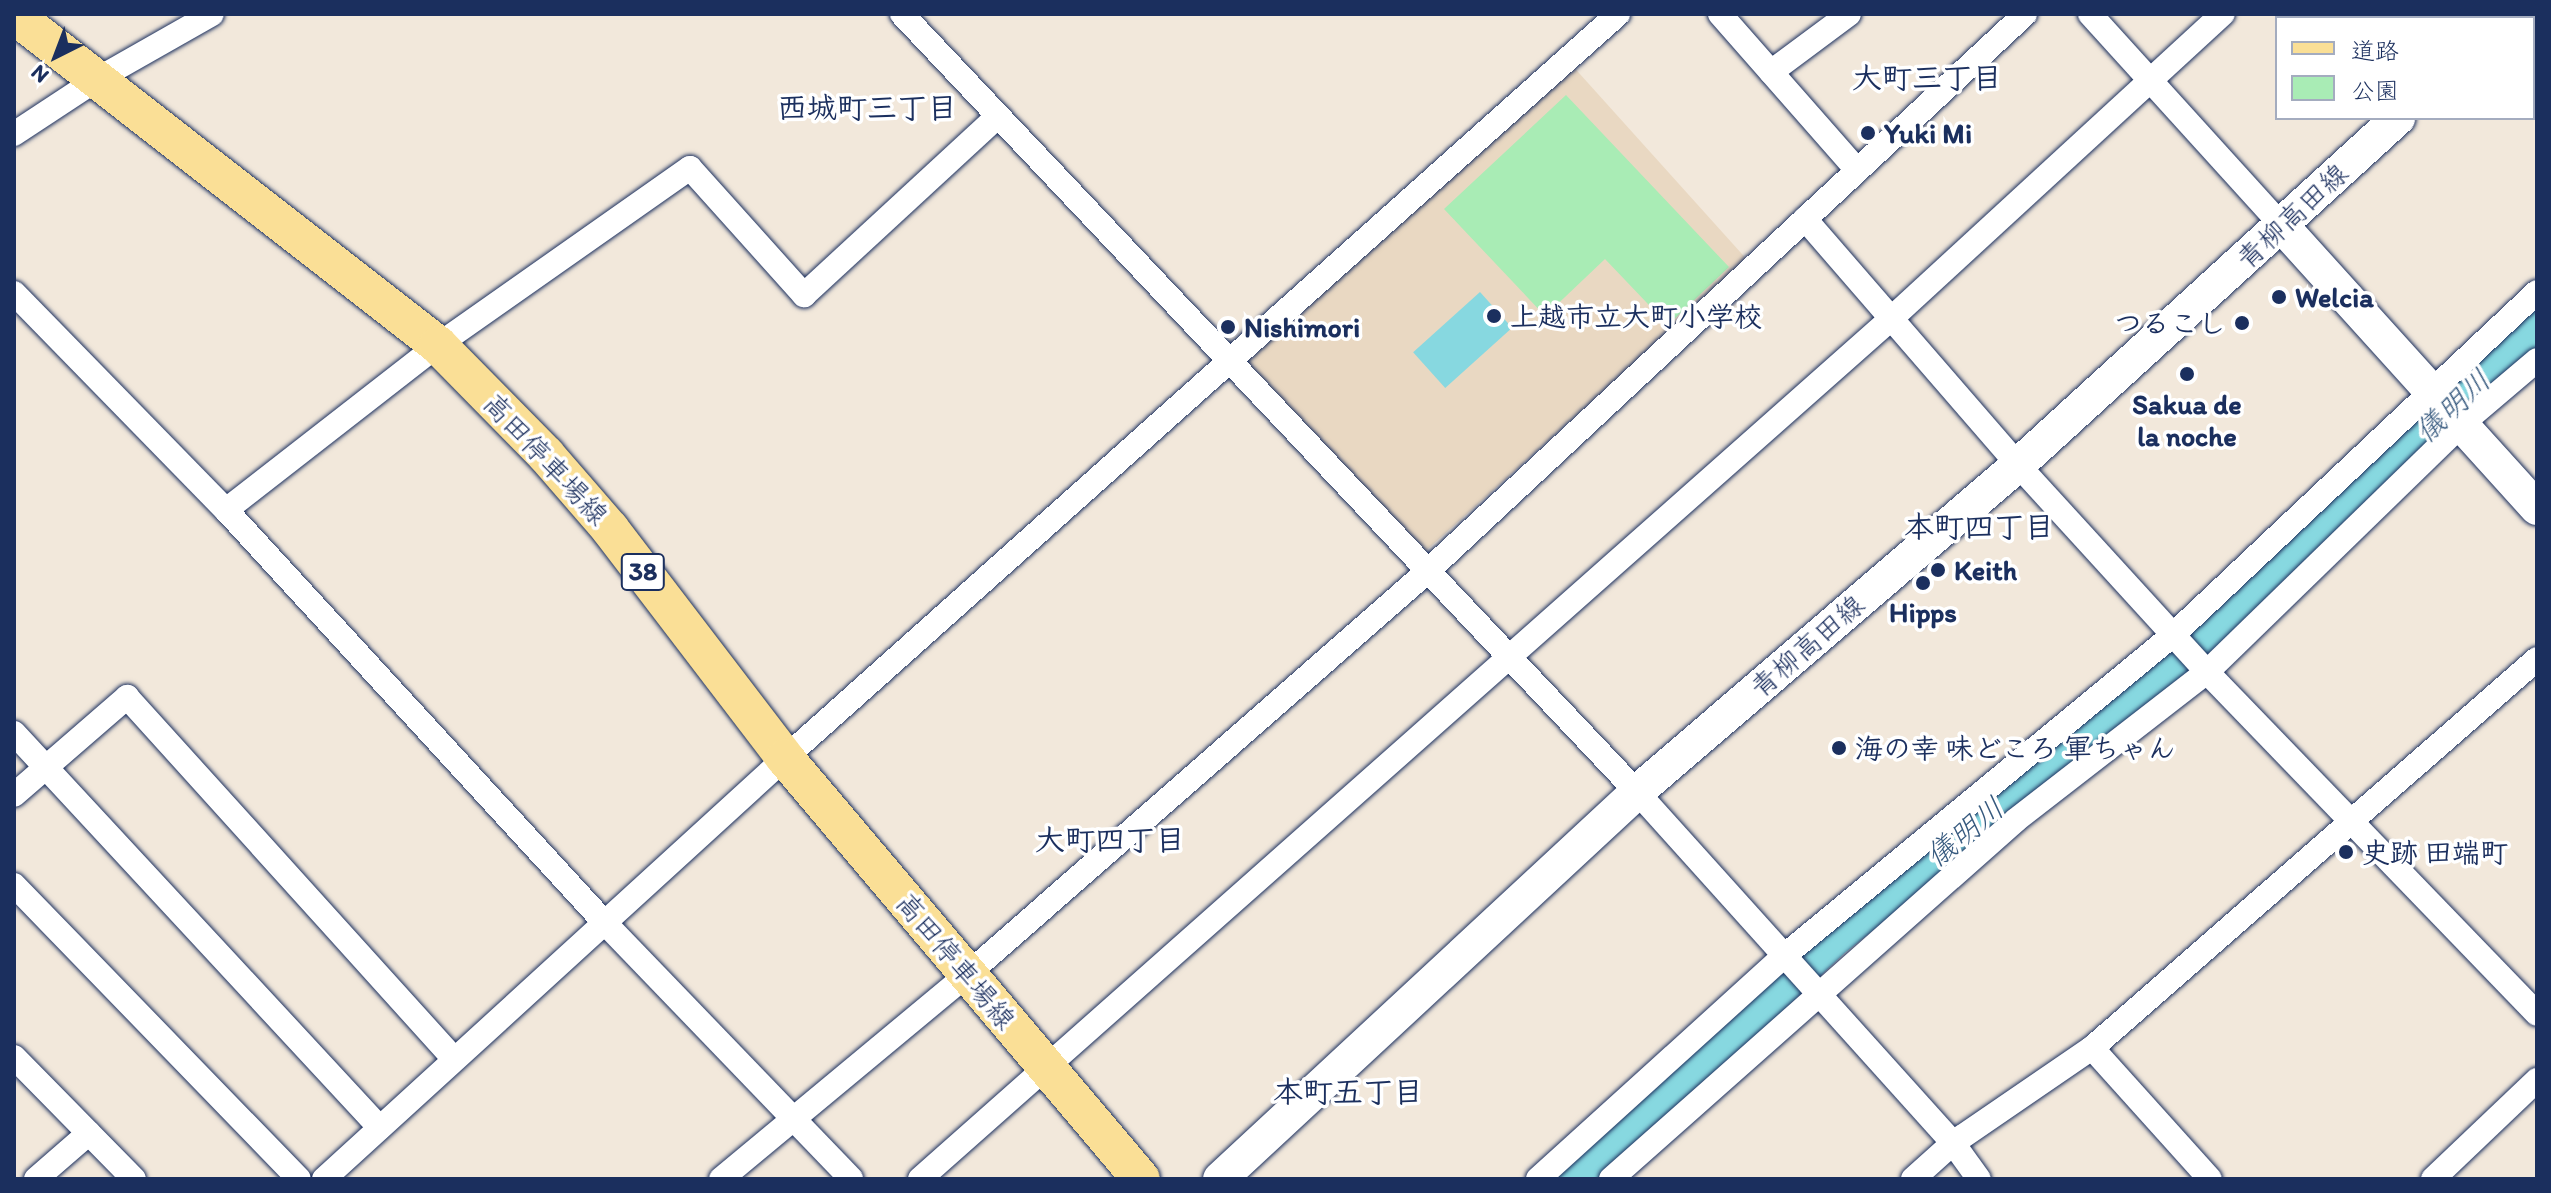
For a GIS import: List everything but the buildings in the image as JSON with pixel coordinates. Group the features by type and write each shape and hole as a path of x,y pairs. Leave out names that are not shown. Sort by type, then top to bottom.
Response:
{"main road":[{"name":"高田停車場線","path":"14,15 438,345 546,455 610,529 785,758 1141,1179"},
{"name":"青柳高田線","path":"1220,1179 1637,792 2018,465 2396,120"},
{"path":"2282,226 2431,391 2462,420 2537,508"}],"street":[{"path":"14,134 96,80 212,14"},
{"path":"902,14 1231,357 1637,792 1953,1143 1979,1179"},
{"path":"324,1179 785,758 1618,14"},
{"path":"1720,14 1857,170"},
{"path":"1771,72 1849,14"},
{"path":"721,1179 968,974 1429,570 2025,14"},
{"path":"2090,14 2282,226"},
{"path":"920,1179 1893,317 2223,14"},
{"path":"226,510 438,345 690,168 804,295 998,116"},
{"path":"1805,219 2018,465 2173,635 2352,825 2491,961 2537,1014"},
{"path":"1538,1179 1784,956 2173,635 2537,292"},
{"path":"14,293 226,510 605,923 851,1179"},
{"path":"1611,1179 1814,989 2204,668 2462,420 2537,360"},
{"path":"1913,1179 1953,1143 2092,1048 2352,825 2537,659"},
{"path":"14,795 127,697 454,1059"},
{"path":"14,733 380,1128"},
{"path":"14,885 299,1179"},
{"path":"2092,1048 2210,1179"},
{"path":"14,1057 134,1179"},
{"path":"2433,1179 2537,1080"},
{"path":"36,1179 89,1133"}],"shaded area":[{"name":"上越市立大町小学校","path":"1570,63 1748,261 1411,564 1233,366"}],"green space":[{"path":"1566,95 1729,267 1668,325 1605,259 1545,316 1444,209"}],"water":[{"path":"1480,292 1512,328 1445,388 1413,352"}],"waterway":[{"name":"儀明川","path":"1574,1179 1835,935 2181,660 2537,327"}],"place":[{"name":"Yuki Mi","path":"1868,133"},
{"name":"Welcia","path":"2279,297"},
{"name":"上越市立大町小学校","path":"1494,316"},
{"name":"つるこし","path":"2242,323"},
{"name":"Nishimori","path":"1228,327"},
{"name":"Sakua de la noche","path":"2187,374"},
{"name":"Keith","path":"1938,570"},
{"name":"Hipps","path":"1923,583"},
{"name":"海の幸 味どころ 軍ちゃん","path":"1839,748"},
{"name":"史跡 田端町","path":"2346,852"}],"district":[{"name":"大町三丁目","path":"1927,78"},
{"name":"西城町三丁目","path":"867,108"},
{"name":"本町四丁目","path":"1979,527"},
{"name":"大町四丁目","path":"1110,840"},
{"name":"本町五丁目","path":"1348,1092"}]}
